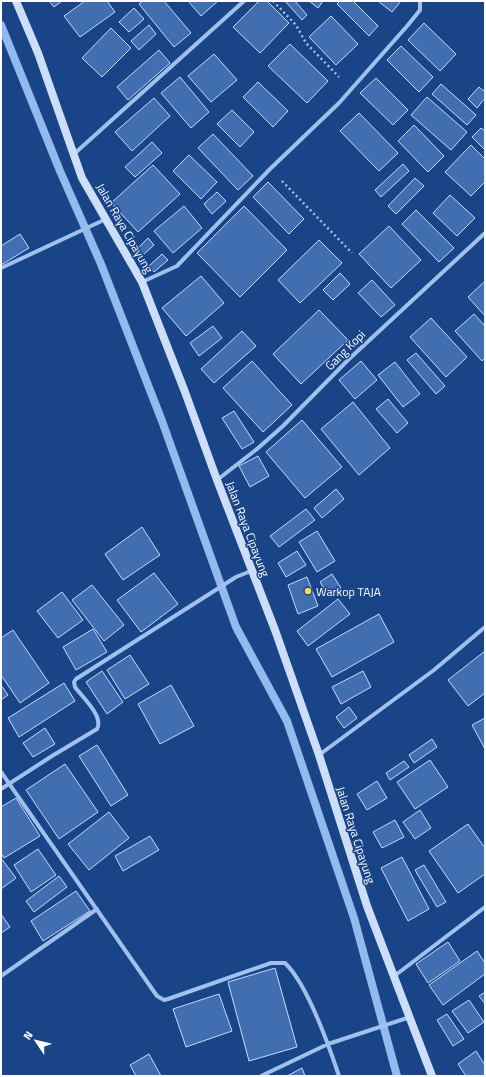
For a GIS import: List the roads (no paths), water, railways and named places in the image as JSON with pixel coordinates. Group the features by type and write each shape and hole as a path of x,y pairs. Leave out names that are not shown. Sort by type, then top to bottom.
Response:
{"main road":[{"name":"Jalan Raya Cipayung","path":"16,1 38,53 82,178 142,282 185,392 275,630 319,756 367,906 432,1076"}],"street":[{"path":"73,154 244,1"},
{"path":"142,282 178,266 270,170 351,89 420,10 420,1"},
{"path":"1,268 95,222 106,219"},
{"name":"Gang Kopi","path":"217,480 283,426 348,360 485,233"},
{"path":"1,789 97,729 100,724 99,718 75,687 74,682 76,679 200,599 236,577 252,571"},
{"path":"319,756 434,670 485,627"},
{"path":"1,772 157,996 164,1000 271,963 285,963 295,972 328,1044 339,1076"},
{"path":"393,977 485,907"},
{"path":"1,976 96,909"},
{"path":"261,1076 328,1044 409,1018"}],"waterway":[{"path":"1,25 60,171 101,264 162,421 236,627 287,721 354,918 397,1076"}],"place":[{"name":"Warkop TAJA","path":"308,591"}]}
